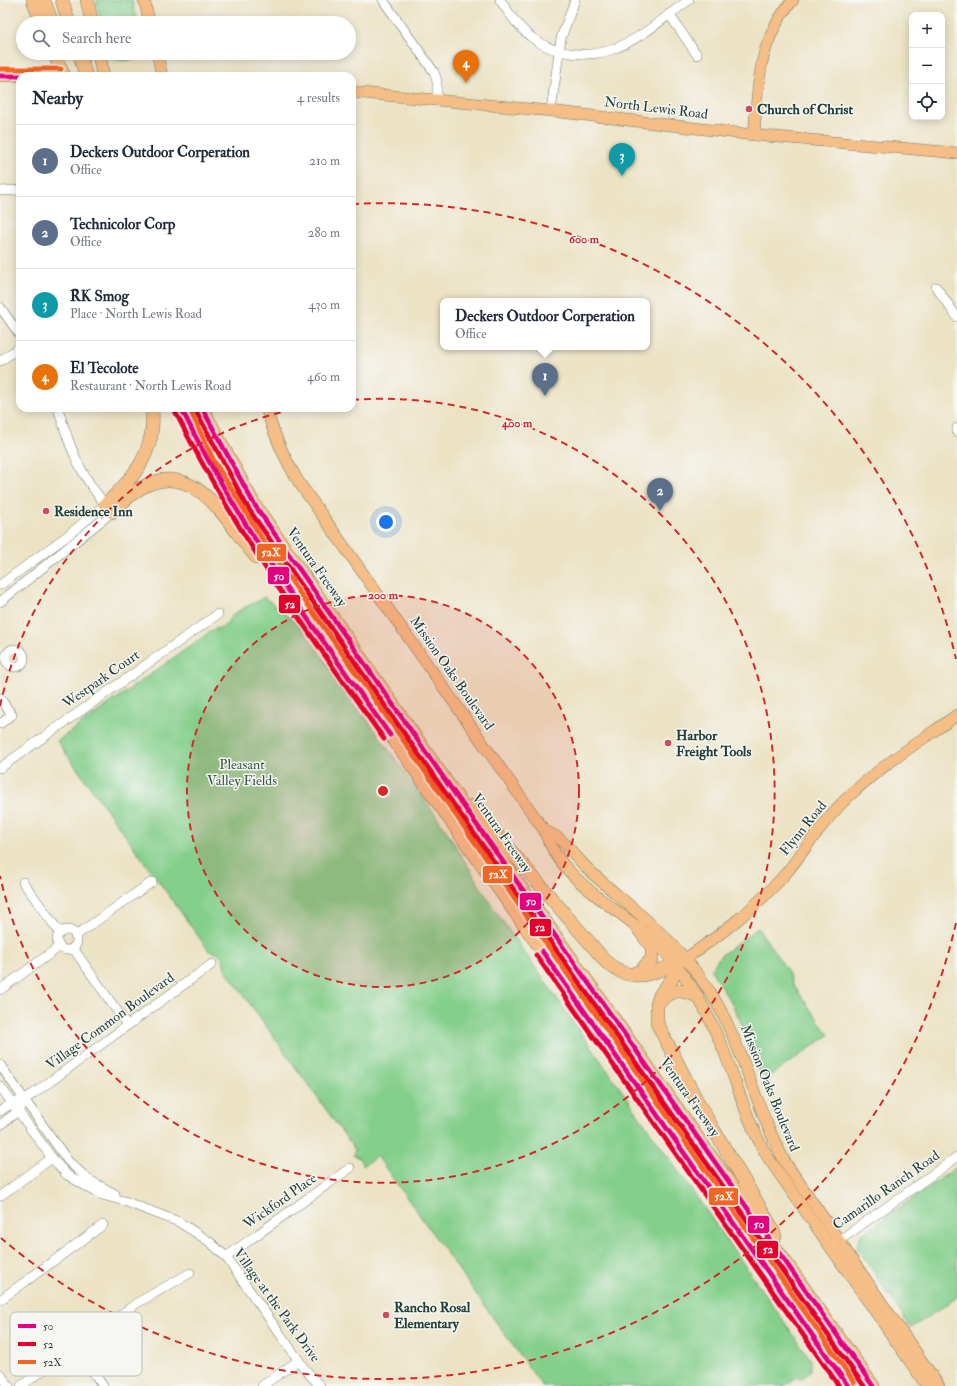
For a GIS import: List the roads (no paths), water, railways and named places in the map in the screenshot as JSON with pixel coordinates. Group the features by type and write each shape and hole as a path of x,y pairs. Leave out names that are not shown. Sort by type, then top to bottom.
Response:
{"highway":[{"path":"33,0 39,16"},
{"path":"44,0 50,16"},
{"path":"62,0 67,16"},
{"path":"87,0 90,16"},
{"path":"57,60 61,72"},
{"path":"63,60 67,72"},
{"path":"81,60 85,72"},
{"path":"100,60 102,72"},
{"path":"109,508 143,461 150,444 152,412"},
{"path":"183,412 208,464 233,507 305,614 848,1386"},
{"name":"Ventura Freeway","path":"204,412 254,504 426,753 873,1386"},
{"path":"109,508 140,488 150,484 169,481 183,483 196,488 213,502 250,550 305,614"},
{"path":"426,753 607,963 618,972 629,975 649,975 681,961"},
{"path":"629,975 640,971 652,959 652,947 637,927"},
{"path":"681,961 672,979 660,995 657,1004 657,1022 665,1042 683,1071 699,1105 771,1226 784,1260"},
{"path":"657,1004 668,994 674,991 685,991 697,996"}],"main road":[{"path":"144,0 148,16"},
{"path":"754,135 760,66 764,49 776,22 793,0"},
{"path":"159,60 161,72"},
{"path":"0,76 16,76"},
{"name":"North Lewis Road","path":"356,92 551,111 754,135 957,153"},
{"name":"Mission Oaks Boulevard","path":"267,412 280,451 298,480 544,830 549,845 567,870 594,894 662,948 681,961 721,1043 744,1108 760,1143 775,1168 835,1244 939,1386"},
{"name":"Flynn Road","path":"681,961 767,892 786,872 821,827 854,791 883,767 957,715"},
{"name":"Mission Oaks Boulevard","path":"544,830 561,840 592,873 657,927 681,961 711,993 724,1017 739,1051 767,1128 782,1158 835,1244 862,1293 927,1386"},
{"path":"862,1293 872,1300 895,1333 907,1341"}],"street":[{"path":"382,0 434,72 437,81 437,101"},
{"path":"500,0 520,26 531,37 545,45 559,50 586,54 608,51 630,41 690,0"},
{"path":"551,111 559,50 568,16 575,0"},
{"path":"669,14 697,55"},
{"path":"0,190 16,190"},
{"path":"936,286 957,317"},
{"path":"0,307 16,329"},
{"path":"0,361 16,350"},
{"path":"59,412 77,464 109,508"},
{"path":"0,585 67,536 109,508"},
{"path":"0,602 109,508"},
{"name":"Westpark Court","path":"0,768 218,614"},
{"path":"0,698 12,715 0,724"},
{"path":"24,882 60,933"},
{"path":"75,936 152,882"},
{"path":"59,947 67,950 76,944 75,936 70,931 60,933"},
{"path":"59,947 57,941 60,933"},
{"path":"0,990 59,947"},
{"path":"72,948 128,1025"},
{"name":"Village Common Boulevard","path":"0,1111 12,1103 24,1100 212,964"},
{"name":"Village at the Park Drive","path":"0,1065 62,1154 76,1170 124,1201"},
{"name":"Village at the Park Drive","path":"0,1086 52,1158 67,1176 87,1188 105,1196 124,1201 179,1222 210,1242 226,1257 304,1368 320,1386"},
{"name":"Village Common Boulevard","path":"0,1125 18,1111 24,1100"},
{"name":"Camarillo Ranch Road","path":"835,1244 957,1157"},
{"path":"0,1196 52,1158"},
{"name":"Wickford Place","path":"226,1257 350,1168"},
{"path":"0,1300 103,1225"},
{"path":"126,1312 138,1303 190,1273"},
{"path":"262,1386 299,1360"},
{"path":"0,1374 9,1386"},
{"path":"21,1386 35,1376"},
{"path":"96,1376 103,1386"}],"place":[{"name":"El Tecolote","path":"466,83"},
{"name":"Church of Christ","path":"749,109"},
{"name":"RK Smog","path":"622,176"},
{"name":"Deckers Outdoor Corperation","path":"545,396"},
{"name":"Residence Inn","path":"46,511"},
{"name":"Technicolor Corp","path":"660,511"},
{"name":"Harbor Freight Tools","path":"668,743"},
{"name":"Rancho Rosal Elementary","path":"386,1315"}],"park label":[{"name":"Pleasant Valley Fields","path":"242,772"}]}
